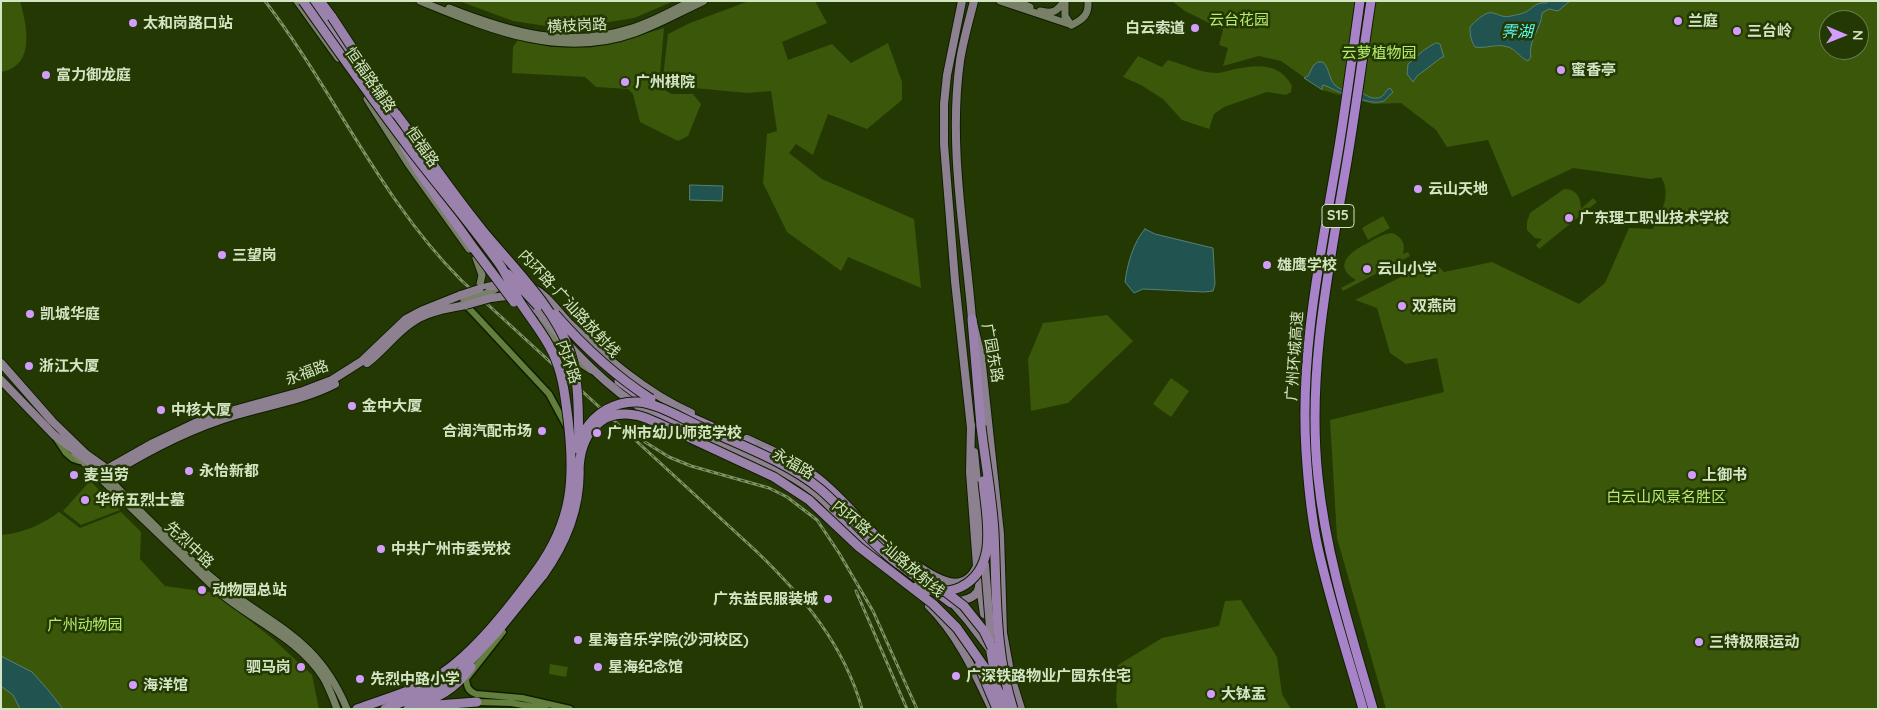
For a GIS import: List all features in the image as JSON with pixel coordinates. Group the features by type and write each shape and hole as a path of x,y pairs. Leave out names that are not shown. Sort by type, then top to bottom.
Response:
{"highway":[{"path":"320,1 395,113"},
{"name":"广州环城高速","path":"1360,1 1339,144 1313,294 1306,354 1305,409 1306,450 1318,549 1363,709"},
{"name":"广州环城高速","path":"1371,1 1318,341 1315,431 1318,477 1328,538 1348,625 1373,709"},
{"name":"内环路","path":"304,2 395,113 462,204 553,319 563,335 574,366 579,470 573,513 561,547 538,583 470,662 452,678 432,690 389,707"},
{"name":"内环路","path":"304,2 409,148 500,264 519,300 548,343 560,370 571,450 570,492 557,536 537,570 482,638 451,668 423,684 357,709"},
{"path":"400,139 415,166 445,208 510,296 548,343"},
{"name":"内环路-广汕路放射线","path":"504,255 575,336 624,380 661,404 767,452 815,477 840,499 882,542 958,600 984,631 1020,709"},
{"path":"500,264 543,312 596,362 642,399 680,426"},
{"path":"913,587 931,592 952,590 967,583 983,565 987,552 988,542 972,319"},
{"path":"570,492 581,439 590,422 604,410 615,405 642,402 744,447 811,482 829,497 871,542 951,603"},
{"name":"内环路-广汕路放射线","path":"579,470 583,444 590,432 599,423 615,414 629,414 643,417 785,483 816,506 859,546 913,587 938,609 968,641 992,678 1006,709"},
{"path":"980,426 992,511 998,634 1013,709"},
{"path":"837,515 872,552 939,609 961,634 977,662 997,709"},
{"path":"410,709 444,694 456,685 497,632"},
{"path":"989,632 993,666 1006,709"},
{"path":"410,709 431,705 477,702"}],"main road":[{"name":"恒福路辅路","path":"320,1 392,102 429,158"},
{"name":"横枝岗路","path":"420,1 478,24 510,34 561,44 597,41 634,34 704,1"},
{"name":"横枝岗路","path":"433,1 498,25 535,36 560,38 594,36 630,29 692,1"},
{"name":"广园东路","path":"962,1 947,75 944,135 949,222 971,424 989,565 989,632"},
{"name":"广园东路","path":"974,1 961,59 957,127 959,190 972,319 981,356 994,471 1000,541 1003,633 1020,709"},
{"path":"1000,1 1072,25 1084,18 1088,13 1088,1"},
{"path":"1015,1 1048,13 1059,10 1065,1"},
{"path":"1065,1 1065,16 1072,25"},
{"name":"恒福路辅路","path":"304,2 418,177 476,258 503,282 506,296 579,362 599,375"},
{"name":"恒福路","path":"304,2 504,255 544,293"},
{"name":"恒福路","path":"304,2 430,182 503,282 528,301"},
{"path":"400,139 418,177"},
{"path":"489,296 503,282 504,255"},
{"path":"476,258 482,275 479,289"},
{"path":"503,282 530,286 544,293"},
{"name":"永福路","path":"107,472 198,429 237,415 299,398 330,387 361,368 410,324 464,300 479,289 503,282"},
{"name":"永福路","path":"544,293 569,323 616,365 645,387 675,406 744,437 820,475 892,546 932,575"},
{"path":"464,300 489,296 506,296 528,301"},
{"name":"永福路","path":"107,472 163,438 195,423 303,391 338,377 362,361 406,319 421,311 464,300"},
{"name":"永福路","path":"528,301 599,375 617,391 644,410 753,458 788,475 809,489 837,515 860,549 918,596 938,615 968,660 992,709"},
{"name":"先烈中路","path":"1,363 149,530 230,602 300,646"},
{"path":"1,380 54,434 83,457 107,472 112,490"},
{"path":"971,424 971,486 980,587 984,614 991,616 993,608 989,565 994,471"},
{"name":"先烈中路","path":"107,472 198,565 244,602 284,628 322,676 336,707"},
{"path":"989,565 1000,541"},
{"path":"932,575 950,583 962,582 975,570 978,556"},
{"path":"932,575 951,603 978,633 1014,689"},
{"path":"951,603 970,600 980,587"},
{"path":"300,646 328,672 345,705"}],"street":[{"path":"464,300 549,394 574,440 581,474 578,502 570,531 560,555 546,577 466,679 467,686 470,692 476,694 522,698 570,709"},
{"path":"477,702 511,703 546,709"}],"green space":[{"path":"1,1 20,1 25,22 26,44 20,62 12,68 1,72"},
{"path":"459,1 674,1 634,18 566,29 513,21"},
{"path":"749,1 815,1 827,23 782,42 788,60 832,44 851,63 888,43 902,82 902,100 867,129 828,114 813,155 796,144 789,153 822,179 914,219 921,288 848,257 841,271 787,232 763,183 767,134 777,131 771,91 747,93 662,85 668,34 690,23"},
{"name":"白云山风景名胜区","path":"1172,1 1878,1 1878,709 1386,709 1337,538 1330,420 1444,392 1437,358 1406,364 1390,353 1377,308 1355,300 1433,261 1444,272 1492,262 1579,304 1605,283 1629,228 1653,229 1664,203 1666,190 1661,177 1651,179 1573,168 1512,197 1488,140 1447,147 1436,130 1401,103 1373,104 1322,90 1281,61 1259,56 1223,66 1228,48 1219,45 1223,30 1185,11"},
{"name":"广州棋院","path":"664,28 659,86 671,94 693,94 701,104 688,136 678,141 640,122 633,94 628,89 596,87 585,77 512,73 513,47 518,40 551,47 607,45"},
{"path":"1138,56 1162,67 1168,60 1210,73 1257,66 1265,67 1280,72 1287,78 1292,86 1291,92 1286,95 1267,92 1224,107 1214,114 1209,129 1182,120 1163,99 1141,85 1123,77"},
{"path":"1564,189 1575,192 1580,201 1581,209 1593,198 1597,202 1539,249 1536,245 1542,239 1535,238 1527,230 1530,213"},
{"path":"1383,216 1390,228 1368,240 1362,228"},
{"path":"1392,233 1402,241 1404,247 1403,254 1408,252 1410,256 1343,291 1341,288 1356,280 1345,270 1344,265 1349,255 1385,234"},
{"path":"1107,315 1133,341 1068,403 1031,411 1028,359 1043,323"},
{"path":"1171,378 1189,391 1171,417 1153,404"},
{"path":"90,481 120,510 81,525 63,511"},
{"name":"广州动物园","path":"59,512 80,528 121,512 141,532 140,559 165,586 215,593 273,639 312,675 319,709 1,709 1,535 31,528"},
{"path":"1241,600 1277,657 1282,694 1291,709 1118,709 1116,701 1118,665 1162,638 1219,626 1225,601"},
{"path":"550,664 568,667 566,677 549,674"}],"water":[{"name":"霁湖","path":"1549,1 1570,1 1558,11 1549,9 1542,13 1540,24 1531,46 1531,57 1528,61 1508,47 1475,47 1471,38 1470,27 1483,15 1494,13 1507,17 1526,12 1537,4"},
{"path":"1436,43 1440,44 1444,57 1417,76 1413,82 1407,74 1408,64 1424,50"},
{"path":"1318,62 1323,62 1334,84 1339,88 1375,98 1381,97 1390,88 1393,92 1384,101 1373,102 1365,101 1355,96 1350,97 1324,85 1322,90 1304,78 1308,76 1313,66"},
{"path":"690,185 723,186 722,201 690,200"},
{"path":"1145,229 1155,234 1213,248 1215,284 1213,291 1143,289 1134,293 1125,282 1126,276 1134,247"},
{"path":"1,656 32,672 63,709 20,709 13,695 1,686"}],"railway":[{"path":"265,1 313,71 382,180 432,249 461,280 755,550 789,585 805,603 833,642 854,685 862,709"},
{"path":"645,442 669,457 691,466 769,488 787,497 817,520 873,611 917,709"},
{"path":"856,591 907,709"}],"place":[{"name":"兰庭","path":"1678,21"},
{"name":"太和岗路口站","path":"133,23"},
{"name":"白云索道","path":"1195,28"},
{"name":"三台岭","path":"1737,31"},
{"name":"蜜香亭","path":"1561,70"},
{"name":"富力御龙庭","path":"46,75"},
{"name":"广州棋院","path":"625,82"},
{"name":"云山天地","path":"1418,189"},
{"name":"广东理工职业技术学校","path":"1569,218"},
{"name":"三望岗","path":"222,255"},
{"name":"雄鹰学校","path":"1267,265"},
{"name":"云山小学","path":"1367,269"},
{"name":"双燕岗","path":"1402,306"},
{"name":"凯城华庭","path":"30,314"},
{"name":"浙江大厦","path":"29,366"},
{"name":"金中大厦","path":"352,406"},
{"name":"中核大厦","path":"161,410"},
{"name":"合润汽配市场","path":"542,431"},
{"name":"广州市幼儿师范学校","path":"597,433"},
{"name":"永怡新都","path":"189,471"},
{"name":"麦当劳","path":"74,475"},
{"name":"上御书","path":"1692,475"},
{"name":"华侨五烈士墓","path":"85,500"},
{"name":"中共广州市委党校","path":"381,549"},
{"name":"动物园总站","path":"202,590"},
{"name":"广东益民服装城","path":"828,599"},
{"name":"星海音乐学院(沙河校区)","path":"578,640"},
{"name":"三特极限运动","path":"1699,642"},
{"name":"驷马岗","path":"301,667"},
{"name":"星海纪念馆","path":"598,667"},
{"name":"广深铁路物业广园东住宅","path":"956,676"},
{"name":"先烈中路小学","path":"360,679"},
{"name":"海洋馆","path":"133,685"},
{"name":"大钵盂","path":"1211,694"}],"park label":[{"name":"云台花园","path":"1239,20"},
{"name":"云萝植物园","path":"1379,53"}]}
